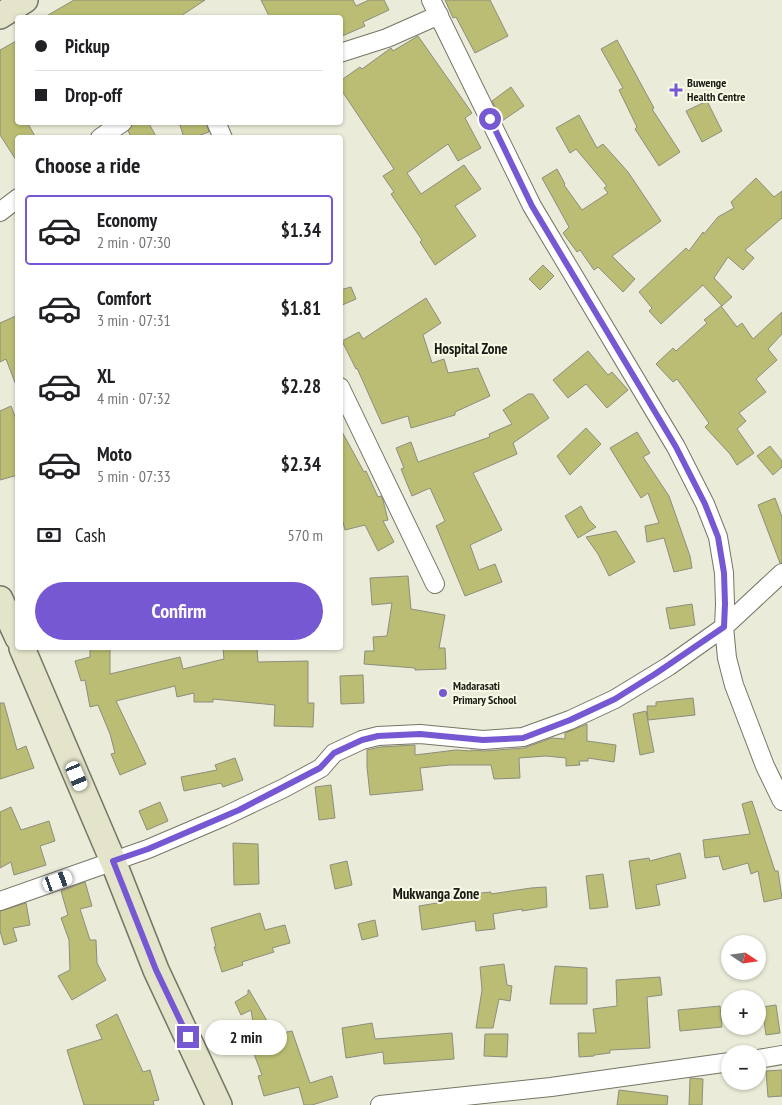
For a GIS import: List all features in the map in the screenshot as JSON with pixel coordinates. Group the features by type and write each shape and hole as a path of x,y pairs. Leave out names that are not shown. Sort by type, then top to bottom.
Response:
{"main road":[{"path":"0,16 25,0"},
{"path":"0,599 15,632"},
{"path":"23,650 113,861 156,970 219,1105"}],"street":[{"path":"343,53 387,38 435,7 532,206 676,447 705,504 718,537 724,573 724,627 727,658 734,685 765,766 782,801"},
{"path":"104,135 119,125"},
{"path":"0,212 15,200"},
{"path":"343,393 435,584"},
{"path":"0,901 148,849 250,804 320,768 334,753 362,740 378,736 420,734 483,740 523,738 570,720 615,699 661,671 724,627 782,573"},
{"path":"766,1057 782,1055"},
{"path":"380,1105 551,1087 721,1063"}],"building":[{"path":"74,0 205,0 182,15 48,15"},
{"path":"261,0 353,0 356,6 369,0 384,0 389,10 363,22 365,26 343,36 343,15 268,15"},
{"path":"445,0 490,0 508,36 475,53 456,17 453,18"},
{"path":"418,36 472,113 465,118 481,148 458,161 448,144 407,173 421,194 464,165 481,189 455,206 476,236 435,265 420,242 422,240 391,194 394,192 383,176 394,169 343,92 343,79 360,67 362,69 391,48 393,51"},
{"path":"617,40 654,108 652,109 680,152 659,166 635,129 637,127 619,90 623,88 601,49"},
{"path":"15,42 15,125 29,125 34,135 15,135 15,158 0,135 0,50"},
{"path":"511,87 524,106 502,121 492,101"},
{"path":"707,101 722,131 702,142 686,111"},
{"path":"579,115 597,148 603,144 628,172 661,221 612,256 635,279 623,292 598,267 594,270 580,250 577,252 563,233 569,227 542,178 557,169 564,185 582,210 608,193 604,188 607,186 576,149 570,153 556,128"},
{"path":"132,125 150,125 155,135 130,135 128,131"},
{"path":"180,125 207,125 209,132 200,135 183,135"},
{"path":"756,178 774,197 782,191 782,218 745,250 754,258 743,270 728,257 714,278 732,297 722,306 703,285 661,324 649,311 652,308 639,292 686,248 689,251 703,232 704,234 718,217 734,208 731,202"},
{"path":"543,265 554,276 540,290 529,279"},
{"path":"351,287 356,299 343,305 343,289"},
{"path":"426,298 441,323 423,335 432,363 444,359 448,373 478,368 490,396 455,412 455,415 411,428 408,416 382,424 357,368 343,343 343,340 359,332 363,339"},
{"path":"721,306 737,327 742,323 753,339 782,312 782,334 768,349 777,360 756,379 766,392 739,413 746,421 737,429 754,453 737,465 730,454 705,427 709,423 677,379 673,382 656,364 673,348 676,351 707,323 704,320"},
{"path":"15,316 15,382 6,359 0,362 0,323"},
{"path":"588,351 608,375 612,372 628,390 607,408 586,384 568,398 553,380"},
{"path":"528,394 533,394 549,418 513,443 517,454 473,473 502,530 470,545 479,570 495,564 502,582 465,596 436,526 445,521 430,488 412,496 401,469 404,468 396,448 411,442 418,462 490,437 489,434 512,424 503,410"},
{"path":"11,406 15,416 15,476 0,480 0,411"},
{"path":"586,428 601,444 570,475 557,456"},
{"path":"637,432 650,453 643,457 669,496 690,556 692,568 674,572 664,538 647,542 645,526 659,523 648,493 641,498 610,448"},
{"path":"343,434 364,472 366,471 378,497 381,496 383,500 388,520 383,521 394,542 378,551 365,525 345,530 343,522"},
{"path":"770,446 782,461 782,467 773,475 757,456"},
{"path":"775,498 782,517 782,563 780,563 758,505"},
{"path":"581,506 589,520 596,527 578,538 565,516"},
{"path":"616,531 635,562 609,576 598,554 586,537"},
{"path":"408,576 411,609 445,615 439,648 445,648 446,669 415,670 415,668 364,664 365,651 374,651 373,637 387,636 392,603 372,605 370,578"},
{"path":"692,604 695,625 670,629 666,608"},
{"path":"90,650 110,650 110,674 180,657 183,669 224,659 223,650 257,650 258,662 308,661 308,703 314,703 313,727 274,726 275,705 213,699 213,702 194,702 194,693 177,697 175,686 116,701 146,764 120,775 111,754 115,753 110,734 98,705 90,707 85,680 81,681 75,661 90,657"},
{"path":"363,675 364,703 341,704 340,676"},
{"path":"693,698 695,715 648,720 647,706 656,706 656,702"},
{"path":"0,703 4,703 17,750 26,746 34,768 0,779"},
{"path":"646,711 654,752 640,755 633,714"},
{"path":"587,724 587,741 616,745 614,762 588,758 588,761 579,761 580,765 566,766 566,758 546,756 519,758 520,778 494,779 491,765 450,765 420,768 423,790 370,795 367,750 380,747 415,745 415,755 456,750 484,751 524,748 552,738 565,739 565,733"},
{"path":"235,758 243,780 223,787 221,783 184,791 181,777 217,770 215,765"},
{"path":"331,785 335,818 319,820 315,787"},
{"path":"752,801 775,871 778,871 782,898 764,902 758,871 751,874 748,863 723,870 719,856 705,858 703,840 750,834 742,804"},
{"path":"160,802 168,821 147,830 139,811"},
{"path":"11,807 21,830 49,821 55,841 40,846 46,865 14,875 11,862 0,868 0,812"},
{"path":"233,843 258,844 259,884 234,885"},
{"path":"680,853 686,878 656,885 660,905 636,909 629,861 649,858 650,861"},
{"path":"347,861 352,885 335,889 330,865"},
{"path":"603,874 608,907 590,909 586,876"},
{"path":"85,882 92,906 80,909 90,940 96,940 97,963 106,980 72,1000 58,976 70,970 69,940 61,918 68,915 61,891"},
{"path":"546,887 547,907 493,914 495,929 476,931 475,921 422,930 419,906 437,903 437,899"},
{"path":"26,903 30,925 13,928 17,941 4,945 0,931 0,911"},
{"path":"260,913 265,930 285,925 290,943 272,948 274,952 242,962 243,965 222,972 214,947 216,947 211,928"},
{"path":"375,920 378,936 362,940 358,924"},
{"path":"504,964 507,985 512,986 510,1001 499,999 493,1028 476,1028 482,990 480,967"},
{"path":"555,966 587,968 587,1004 550,1004"},
{"path":"660,977 662,995 647,997 650,1048 610,1050 610,1053 579,1057 578,1033 596,1033 593,1009 617,1006 616,980"},
{"path":"248,990 270,1026 271,1035 292,1031 310,1083 332,1076 338,1097 312,1105 304,1105 299,1087 264,1096 258,1076 262,1075 254,1054 258,1053 251,1010 241,1015 235,1002 248,994"},
{"path":"776,1005 780,1033 766,1035 766,1006"},
{"path":"720,1006 721,1027 680,1031 678,1010"},
{"path":"117,1014 143,1072 150,1070 159,1100 153,1101 154,1105 84,1105 67,1050 102,1039 96,1025"},
{"path":"372,1023 375,1039 452,1033 454,1059 384,1064 383,1052 346,1058 342,1028"},
{"path":"485,1034 508,1034 507,1057 484,1056"},
{"path":"782,1070 782,1096 768,1097 766,1071"},
{"path":"690,1078 703,1079 702,1105 689,1105"},
{"path":"619,1090 668,1096 667,1105 617,1105"}],"place":[{"name":"Buwenge Health Centre","path":"676,90"},
{"name":"Madarasati Primary School","path":"443,693"}],"district":[{"name":"Hospital Zone","path":"471,349"},
{"name":"Mukwanga Zone","path":"436,894"}],"route":[{"path":"188,1037 156,970 113,861 148,849 239,810 320,768 334,753 362,740 378,736 420,734 483,740 523,738 570,720 615,699 669,666 724,627 724,573 718,537 705,504 676,447 532,206 490,119"}]}
